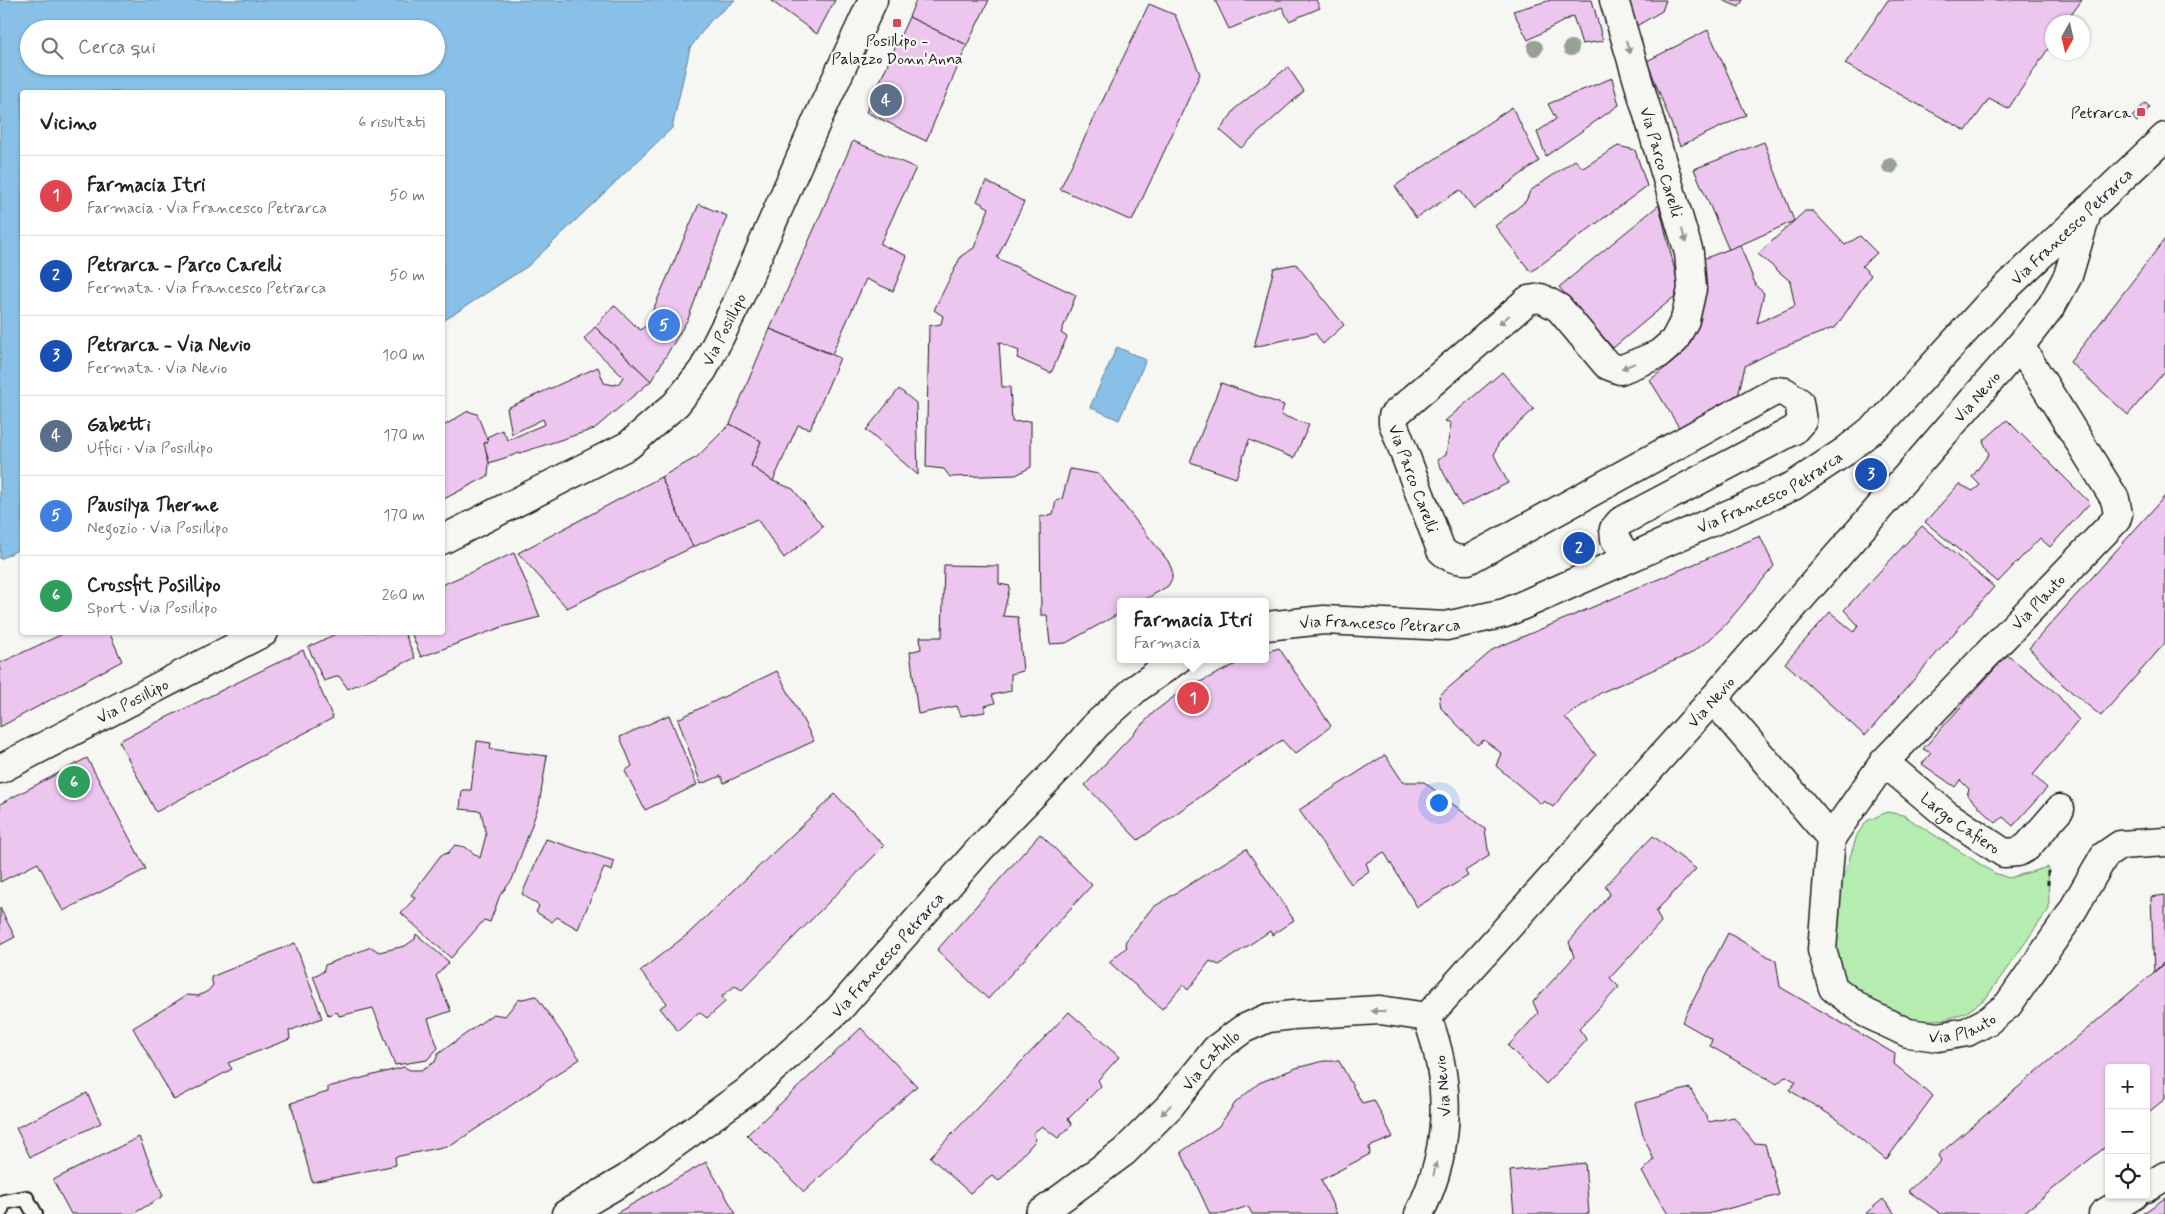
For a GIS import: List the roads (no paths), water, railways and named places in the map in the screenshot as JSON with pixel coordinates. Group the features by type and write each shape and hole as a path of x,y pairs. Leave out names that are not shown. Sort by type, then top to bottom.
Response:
{"street":[{"name":"Via Posillipo","path":"445,538 629,445 676,404 704,370 736,305 819,116 873,0"},
{"name":"Via Parco Carelli","path":"1614,0 1689,253 1691,299 1685,320 1674,341 1659,354 1620,370 1614,369 1607,365 1559,308 1540,298 1528,300 1393,416 1441,550 1448,556 1468,560 1775,391 1785,392 1799,402 1802,421 1794,430 1620,522 1614,529 1615,539 1628,558"},
{"name":"Via Francesco Petrarca","path":"1269,626 1324,620 1446,626 1505,613 1793,486 1844,452 1884,420 1991,302 2165,137"},
{"name":"Via Nevio","path":"1419,1214 1430,1192 1445,1128 1443,1072 1437,1044 1427,1017 1713,699 2020,346 2052,305 2068,276 2088,209"},
{"name":"Via Plauto","path":"2020,346 2115,500 2118,514 2116,520 1884,762 1831,838 1822,950 1833,988 1866,1013 1908,1033 1938,1036 1967,1032 1988,1021 2008,1005 2067,920 2104,856 2120,845 2165,842"},
{"name":"Via Posillipo","path":"0,769 258,635"},
{"name":"Via Francesco Petrarca","path":"566,1214 626,1178 752,1088 839,1009 980,849 1057,770 1096,725 1137,688 1172,663"},
{"path":"1713,699 1831,838"},
{"name":"Largo Cafiero","path":"1884,762 1947,815 2004,853 2018,852 2026,847 2060,809"},
{"name":"Via Catullo","path":"1040,1214 1124,1152 1170,1106 1216,1049 1243,1029 1268,1018 1293,1015 1380,1010 1427,1017"},
{"path":"2150,1185 2165,1176"},
{"path":"2103,1214 2127,1199"}],"lane":[{"path":"0,1212 4,1202 26,1198 35,1214"}],"water":[{"path":"0,0 735,0 711,20 690,48 672,128 528,266 445,320 445,90 20,90 20,549 0,559"},
{"path":"1117,347 1146,360 1119,420 1090,407"}],"place":[{"name":"Posillipo - Palazzo Donn'Anna","path":"897,23"},
{"name":"Gabetti","path":"886,100"},
{"name":"Petrarca","path":"2141,112"},
{"name":"Pausilya Therme","path":"664,325"},
{"name":"Petrarca - Via Nevio","path":"1871,474"},
{"name":"Petrarca - Parco Carelli","path":"1579,548"},
{"name":"Farmacia Itri","path":"1193,698"},
{"name":"Crossfit Posillipo","path":"74,782"}]}
